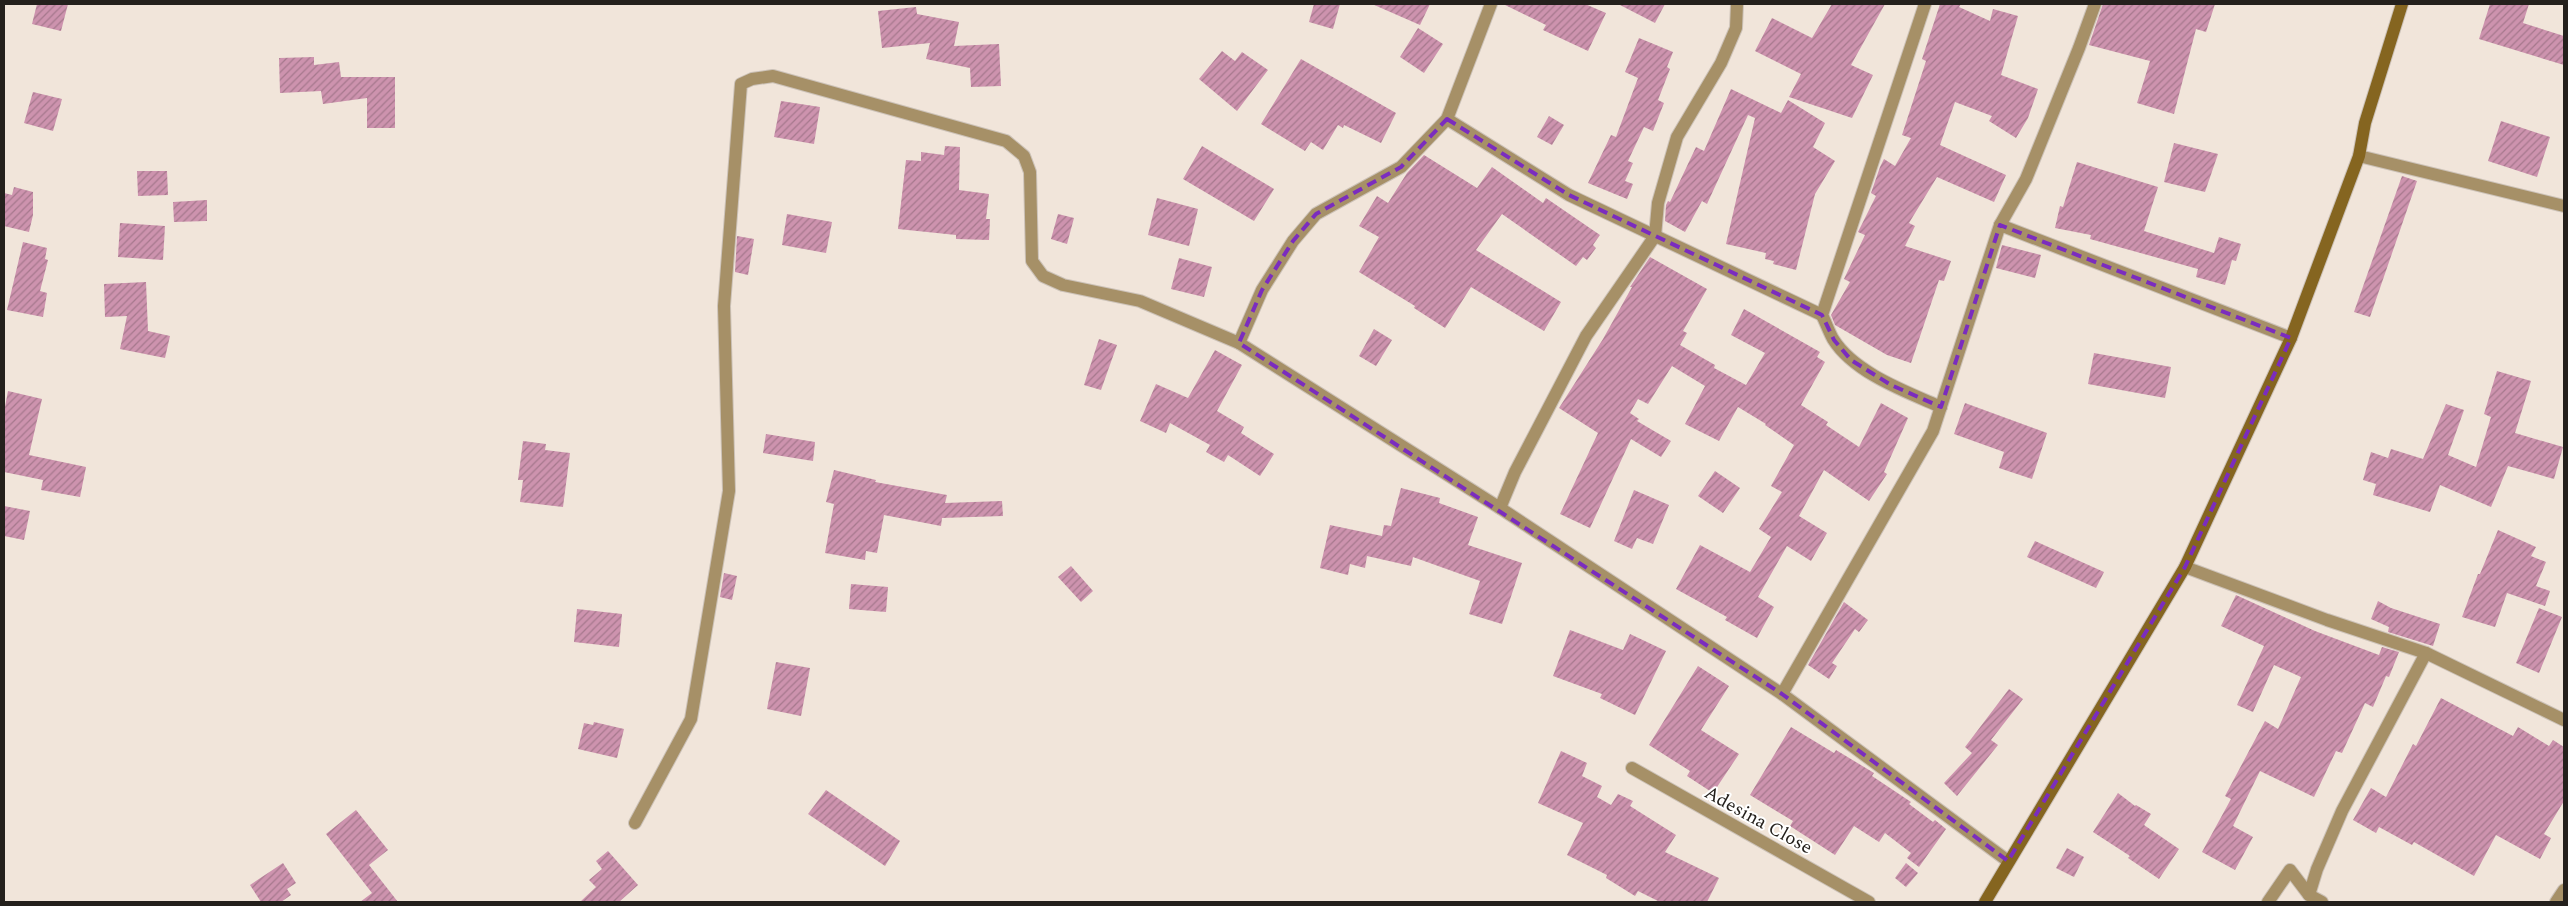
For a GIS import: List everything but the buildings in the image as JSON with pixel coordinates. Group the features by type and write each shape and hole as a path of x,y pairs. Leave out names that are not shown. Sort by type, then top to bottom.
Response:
{"main road":[{"path":"1985,902 2185,567 2290,338 2359,156 2365,123 2402,4"}],"street":[{"path":"1239,343 1262,290 1293,242 1316,214 1401,167 1447,119 1491,4"},
{"path":"1500,508 1516,472 1586,336 1655,236 1658,203 1677,137 1721,63 1736,28 1737,4"},
{"path":"1822,315 1925,4"},
{"path":"1782,694 1933,431 2000,226 2026,179 2080,48 2094,4"},
{"path":"635,822 691,720 729,491 724,306 741,84 752,79 773,76 1006,141 1024,156 1030,172 1032,261 1043,276 1062,285 1140,301 1239,343 1500,508 1782,694 2008,861"},
{"path":"1447,119 1569,195 1822,315 1834,340 1851,360 1891,385 1941,407"},
{"path":"2359,156 2564,206"},
{"path":"2000,226 2290,338"},
{"path":"2185,567 2327,620 2426,653 2563,715"},
{"path":"2309,895 2317,869 2342,811 2426,653"},
{"name":"Adesina Close","path":"1632,768 1869,902"},
{"path":"2268,902 2290,870 2309,895 2322,902"},
{"path":"2556,902 2564,890"}],"highlighted area":[{"path":"1447,119 1569,195 1822,315 1834,340 1851,360 1891,385 1941,407 2000,225 2291,338 2185,567 2008,861 1782,694 1239,343 1262,290 1293,241 1316,214 1401,167"}]}
